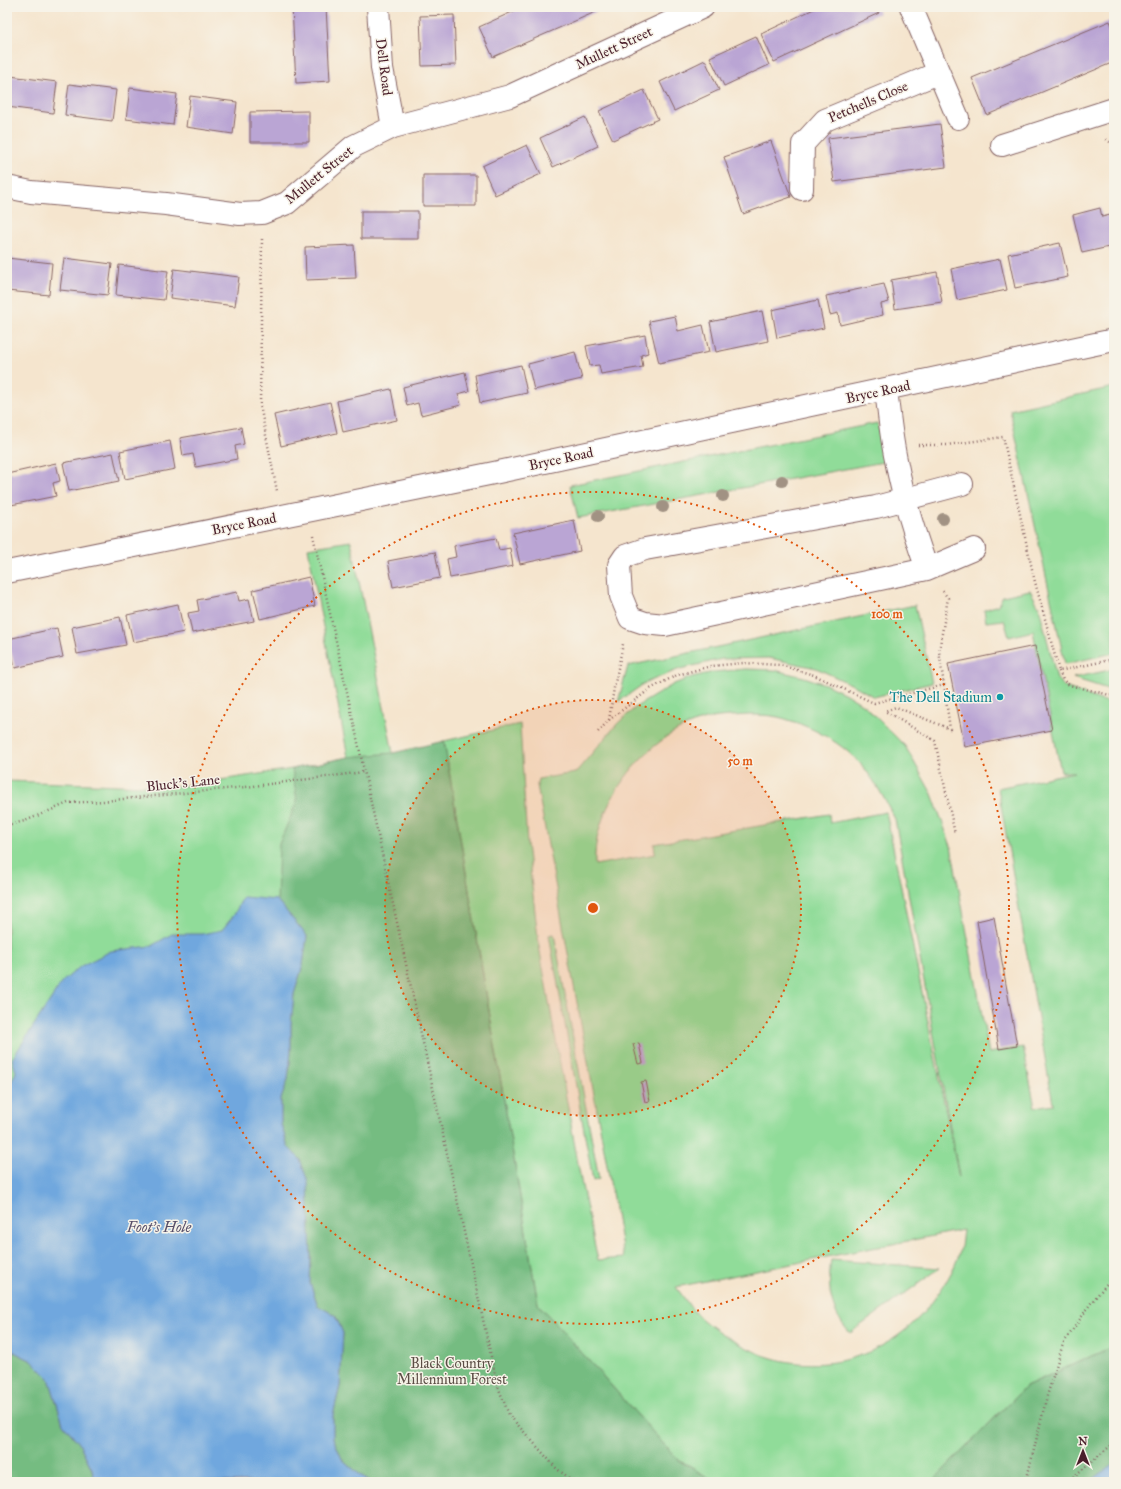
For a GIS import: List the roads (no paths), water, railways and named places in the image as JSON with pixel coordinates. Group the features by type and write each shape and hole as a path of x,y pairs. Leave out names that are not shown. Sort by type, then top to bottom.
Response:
{"street":[{"name":"Dell Road","path":"378,7 382,68 393,127"},
{"name":"Mullett Street","path":"7,187 31,192 166,204 240,214 262,213 287,203 354,146 393,127 510,96 703,7"},
{"path":"910,7 958,118"},
{"name":"Petchells Close","path":"802,189 804,144 825,120 938,73"},
{"path":"1002,145 1114,109"},
{"name":"Bryce Road","path":"7,572 489,474 1114,340"},
{"path":"886,390 895,452 905,500 916,539 927,569"},
{"path":"962,484 876,507 638,552 625,556 619,564 622,596 630,618 646,623 665,625 927,569 974,549"}],"water":[{"name":"Foot's Hole","path":"243,897 277,900 307,936 303,965 294,994 291,1024 291,1052 288,1079 281,1099 281,1124 288,1147 300,1159 308,1182 311,1257 310,1283 318,1306 335,1315 343,1333 340,1386 333,1415 333,1438 342,1459 360,1475 372,1482 94,1482 92,1469 79,1443 63,1424 49,1378 32,1361 14,1352 7,1342 7,1297 10,1257 7,1251 7,1091 16,1072 12,1059 62,982 81,966 111,951 151,946 172,934 202,934 222,930 234,915"},
{"path":"1114,1464 1114,1482 1089,1482"}],"place":[{"name":"The Dell Stadium","path":"1000,697"}],"park label":[{"name":"Black Country Millennium Forest","path":"452,1372"}]}
